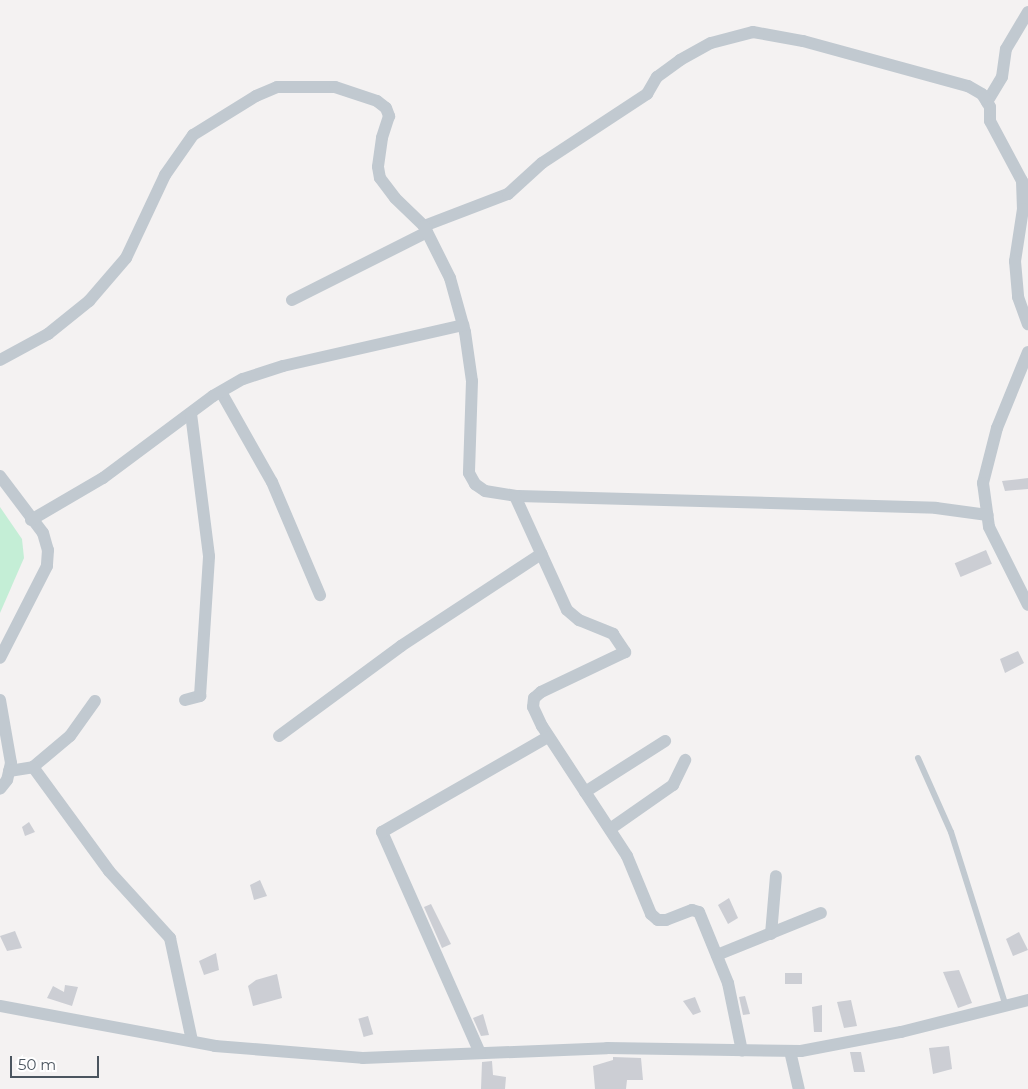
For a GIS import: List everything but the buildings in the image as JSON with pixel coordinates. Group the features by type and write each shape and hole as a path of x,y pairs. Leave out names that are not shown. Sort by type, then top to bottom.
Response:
{"street":[{"path":"987,102 1002,77 1006,49 1028,12"},
{"path":"292,300 425,229 508,194 542,163 647,94 657,77 680,60 711,43 753,32 803,41 968,86 982,94 987,102 990,121 1022,181 1022,262 1018,296 1028,324"},
{"path":"0,360 48,334 89,301 126,258 165,175 193,135 256,96 277,87 335,88 377,101 386,108 389,116 382,138 378,167 380,178 395,198 425,229 450,278 463,324 472,381 470,473 474,484 485,491 515,496 936,508 988,515"},
{"path":"31,520 104,478 221,392 243,380 283,366 463,324"},
{"path":"1028,352 997,428 983,483 989,527 1028,605"},
{"path":"221,392 272,482 320,595"},
{"path":"185,700 200,696 209,556 191,414"},
{"path":"0,476 31,520 43,533 48,550 47,566 0,658"},
{"path":"515,496 572,617 613,634 625,652 541,692 534,698 532,707 548,736 628,856 651,914 658,920 666,920 692,910 699,912 728,983 742,1050"},
{"path":"279,736 402,646 541,554"},
{"path":"0,700 11,763 0,789"},
{"path":"9,771 33,768 70,736 95,701"},
{"path":"480,1053 382,832 548,736"},
{"path":"585,792 665,741"},
{"path":"610,829 673,785 685,760"},
{"path":"33,768 110,871 170,938 192,1041"},
{"path":"771,934 776,876"},
{"path":"717,956 821,913"},
{"path":"0,1006 192,1041 294,1054 363,1058 607,1048 790,1051 901,1032 1028,1000"},
{"path":"790,1051 799,1089"}],"lane":[{"path":"918,758 951,832 1006,1006"}],"green space":[{"path":"0,507 22,539 24,558 0,613"}]}
